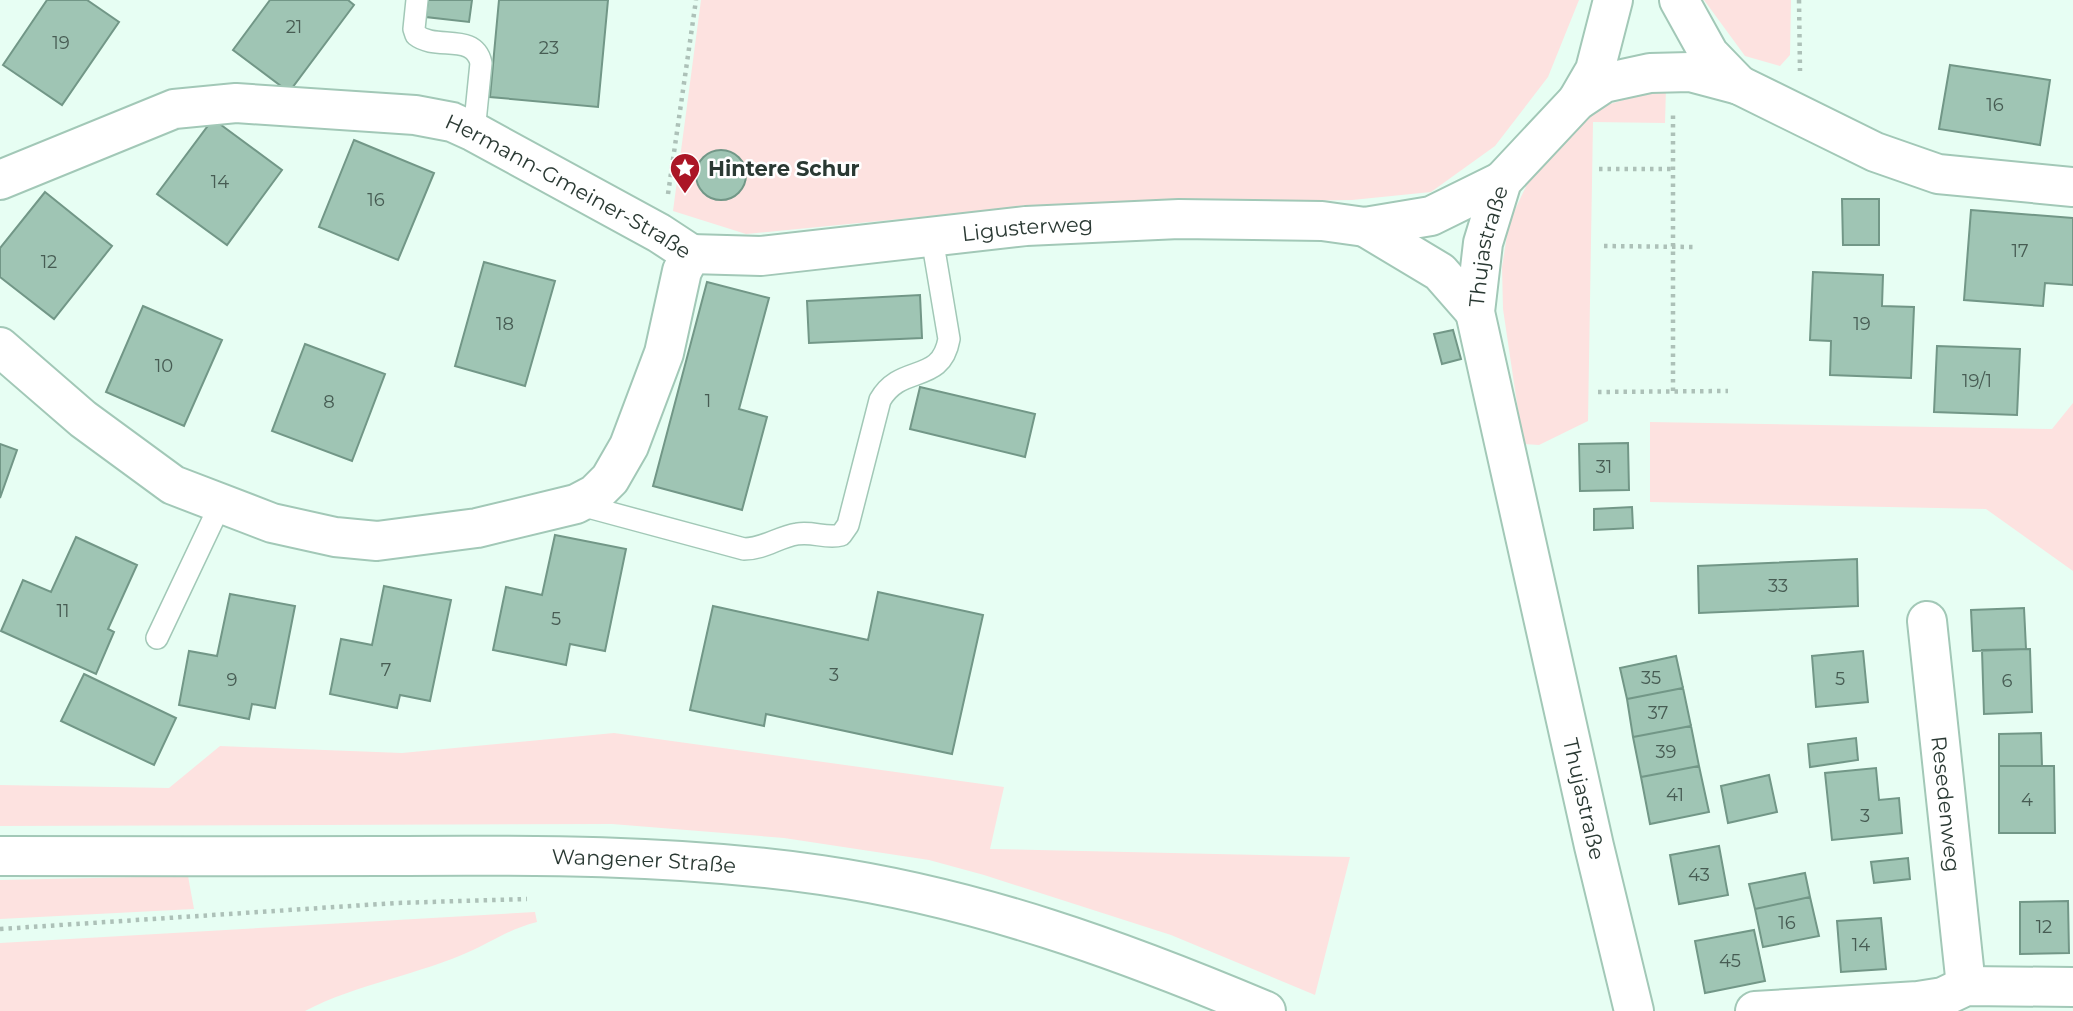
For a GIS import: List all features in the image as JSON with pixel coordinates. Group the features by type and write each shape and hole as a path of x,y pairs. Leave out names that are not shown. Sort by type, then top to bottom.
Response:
{"street":[{"path":"1577,101 1595,70 1613,0"},
{"path":"1679,0 1709,54 1739,85"},
{"name":"Thujastraße","path":"1634,1011 1594,846 1475,312 1483,243 1502,181 1577,101 1604,83 1673,71 1739,85 1875,152 1938,174 2073,187"},
{"name":"Hermann-Gmeiner-Straße","path":"0,180 174,109 236,103 415,115 452,122 474,132 659,233 691,254 682,271 664,353 629,446 610,479 595,494 576,504 477,528 377,541 335,537 272,523 173,485 83,419 0,346"},
{"name":"Ligusterweg","path":"691,254 761,257 1026,226 1179,219 1322,221 1365,227 1431,216 1502,181"},
{"name":"Ligusterweg","path":"1365,227 1440,272 1475,312"},
{"name":"Resedenweg","path":"1927,621 1966,986"},
{"name":"Wangener Straße","path":"0,856 602,855 822,875 961,903 1064,931 1159,966 1266,1011"},
{"path":"1755,1011 1919,1001 1943,997 1966,986 2073,987"}],"lane":[{"path":"417,0 416,35 429,41 471,47 478,52 481,63 474,132"},
{"path":"576,504 744,550 756,549 795,534 808,533 830,538 841,535 848,525 880,400 887,387 937,366 946,356 949,339 932,238"},
{"path":"157,638 220,503"}],"path":[{"path":"659,233 669,190 696,0"},
{"path":"1800,0 1801,117"},
{"path":"1673,71 1673,391"},
{"path":"1599,169 1673,169"},
{"path":"1604,246 1695,247"},
{"path":"1598,392 1728,391"},
{"path":"0,929 397,903 533,898"}],"shaded area":[{"path":"701,0 1579,0 1548,77 1495,146 1431,192 1352,200 1044,205 746,234 673,211"},
{"path":"1704,0 1791,0 1790,55 1780,66 1745,56"},
{"path":"1666,88 1665,123 1593,122 1588,421 1539,445 1523,444 1503,309 1502,267 1509,222 1532,174 1553,144 1599,107"},
{"path":"2073,403 2073,571 1986,509 1650,502 1650,422 2052,429"},
{"path":"614,733 1004,787 990,849 1350,857 1315,995 1171,935 984,875 929,860 784,838 612,824 0,826 0,785 169,788 220,746 402,753"},
{"path":"188,876 194,909 0,919 0,880"},
{"path":"535,912 537,922 511,931 473,950 346,993 305,1011 0,1011 0,943"}],"building":[{"path":"47,0 87,0 119,22 62,105 3,65"},
{"path":"270,0 348,0 354,5 289,92 233,50"},
{"path":"428,0 472,0 469,22 426,17"},
{"path":"499,0 608,0 598,107 490,97"},
{"path":"1950,65 2050,80 2040,145 1939,129"},
{"path":"213,119 282,170 227,245 157,194"},
{"path":"354,140 434,173 398,260 319,227"},
{"path":"721,150 738,158 746,175 738,192 721,200 704,192 696,175 704,158"},
{"path":"45,192 112,246 54,319 0,277 0,248"},
{"path":"1842,199 1879,199 1879,245 1843,245"},
{"path":"1971,210 2073,218 2073,285 2045,283 2043,306 1964,300"},
{"path":"484,262 555,281 525,386 455,366"},
{"path":"1813,272 1883,275 1882,306 1914,307 1911,378 1830,375 1831,341 1810,340"},
{"path":"707,282 769,298 739,409 767,417 742,510 653,486"},
{"path":"920,295 922,338 809,343 807,301"},
{"path":"143,306 222,340 184,426 106,392"},
{"path":"1453,330 1461,359 1442,364 1434,334"},
{"path":"305,344 385,374 352,461 272,431"},
{"path":"1937,346 2020,349 2017,415 1934,412"},
{"path":"920,387 1035,414 1025,457 910,429"},
{"path":"1628,443 1629,490 1580,491 1579,444"},
{"path":"0,444 17,450 0,498"},
{"path":"1632,507 1633,528 1594,530 1594,509"},
{"path":"555,535 626,549 605,651 570,644 566,665 493,650 506,587 542,595"},
{"path":"76,537 137,565 108,629 114,632 96,674 1,631 23,580 51,592"},
{"path":"1857,559 1858,606 1699,613 1698,566"},
{"path":"384,586 451,600 430,701 400,695 397,708 330,694 341,639 372,645"},
{"path":"878,592 983,615 952,754 766,714 764,726 690,710 713,606 868,640"},
{"path":"230,594 295,606 275,708 252,704 249,719 179,705 189,651 217,656"},
{"path":"2024,608 2026,649 1973,651 1971,610"},
{"path":"2030,649 2032,712 1984,714 1982,650"},
{"path":"1863,651 1868,702 1816,707 1812,656"},
{"path":"1676,656 1683,688 1627,699 1620,668"},
{"path":"84,674 176,718 154,765 61,721"},
{"path":"1683,688 1691,726 1633,737 1627,699"},
{"path":"1691,726 1699,766 1641,777 1633,737"},
{"path":"2041,733 2042,766 1999,766 1999,734"},
{"path":"1856,738 1858,760 1810,767 1808,744"},
{"path":"1699,766 1709,812 1650,824 1641,777"},
{"path":"1999,766 2054,766 2055,833 1999,833"},
{"path":"1876,768 1879,800 1899,798 1902,833 1832,840 1825,773"},
{"path":"1769,775 1777,812 1728,823 1721,786"},
{"path":"1719,846 1728,895 1679,904 1670,855"},
{"path":"1908,858 1910,879 1874,883 1871,862"},
{"path":"1805,873 1810,897 1755,909 1749,884"},
{"path":"1810,897 1819,936 1763,947 1755,909"},
{"path":"2068,901 2069,953 2020,954 2020,902"},
{"path":"1881,918 1886,969 1841,972 1837,921"},
{"path":"1754,930 1765,981 1705,993 1695,941"}],"place":[{"name":"Hintere Schur","path":"685,195"}]}
